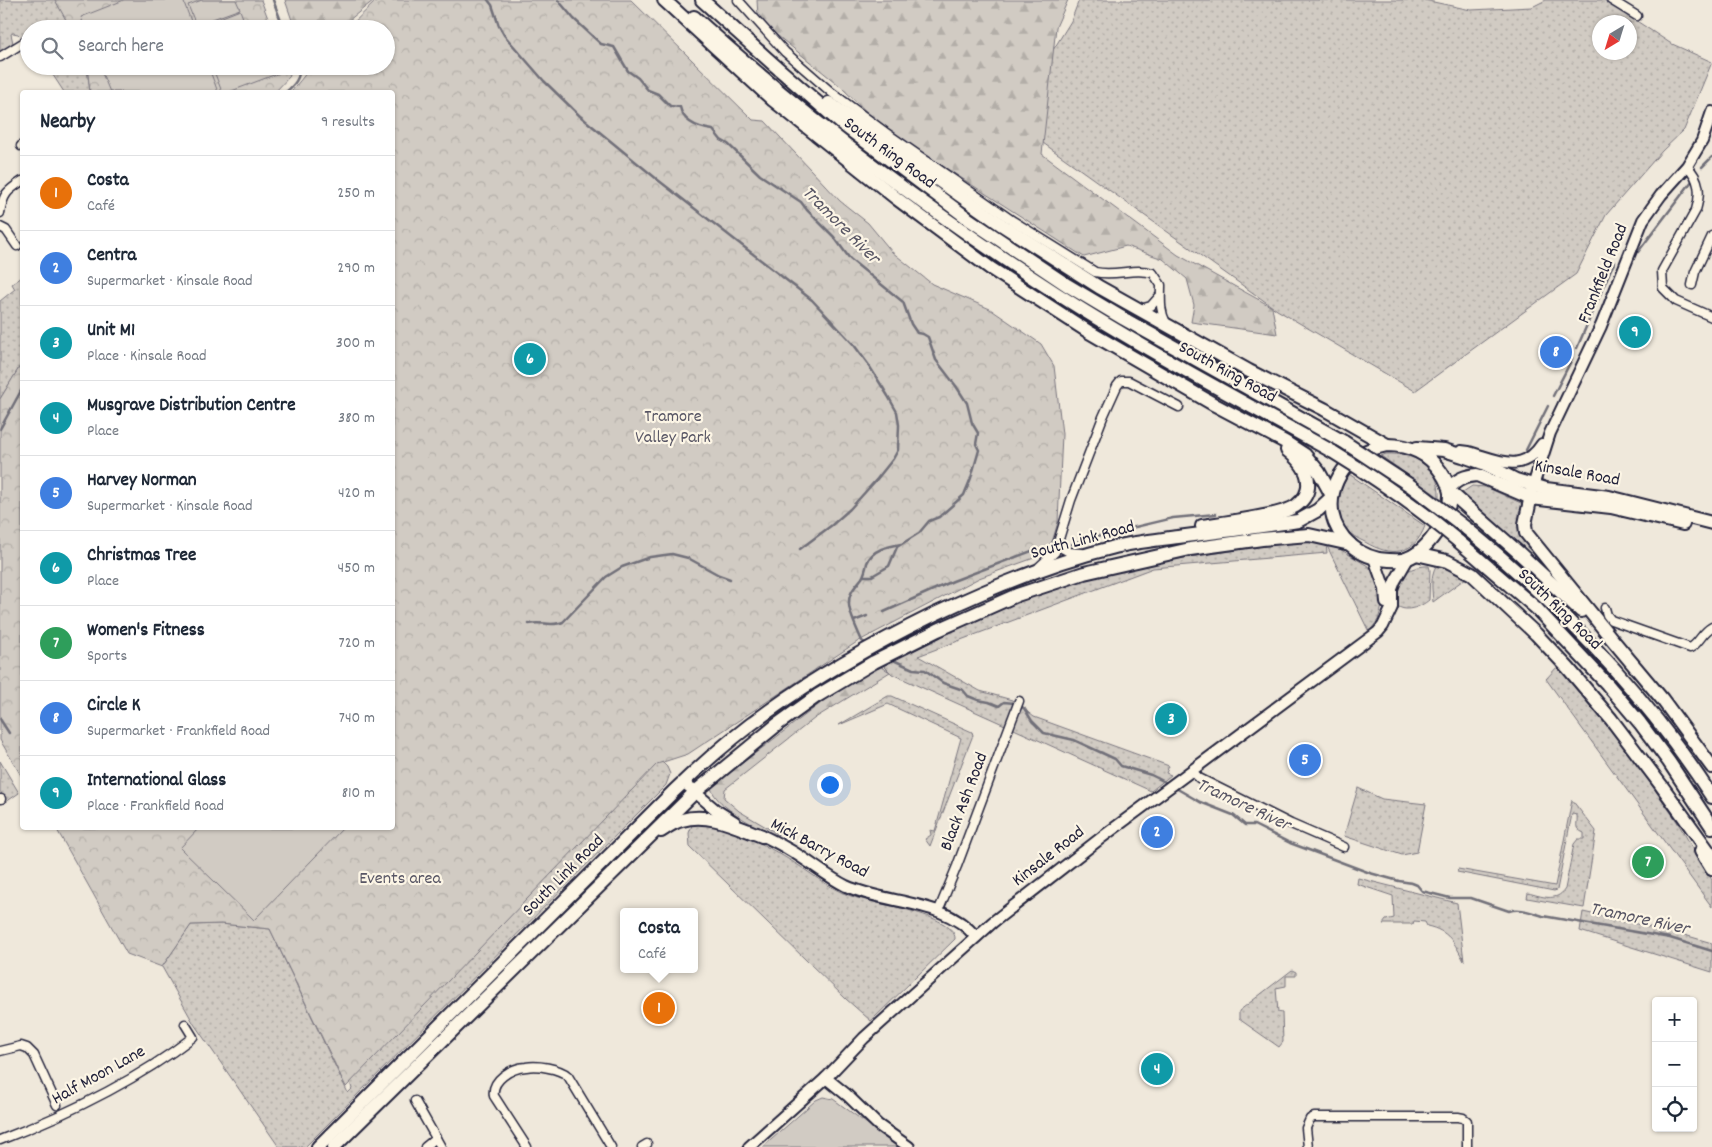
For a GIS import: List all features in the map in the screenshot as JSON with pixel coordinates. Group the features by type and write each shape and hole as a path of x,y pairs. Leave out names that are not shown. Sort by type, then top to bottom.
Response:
{"highway":[{"path":"664,0 773,100 896,198 990,268 1088,332 1268,437 1291,454 1306,472 1308,487 1305,497 1296,506 1282,512 1183,530 1128,544"},
{"name":"South Ring Road","path":"675,0 720,41 832,134 975,239 1056,293 1175,364 1333,452 1398,494 1433,520 1536,608 1608,684 1669,762 1712,827"},
{"name":"South Ring Road","path":"702,0 842,124 970,220 1067,285 1124,319 1344,442 1411,486 1466,528 1510,564 1616,670 1652,713 1712,797"},
{"path":"772,63 1002,225 1099,287 1249,371 1324,409 1386,445"},
{"path":"832,134 896,198"},
{"path":"1215,405 1285,442 1305,455 1319,472 1331,496"},
{"path":"1386,445 1409,447 1426,455 1436,464 1449,490 1447,511 1430,541 1413,555 1402,560 1374,558 1360,552 1338,531 1332,517 1331,496 1335,484 1354,460 1368,450 1386,445"},
{"name":"Kinsale Road","path":"1409,447 1444,450 1484,464 1516,480 1532,492 1609,497 1712,523"},
{"name":"Kinsale Road","path":"1449,490 1458,480 1477,475 1532,492 1611,507 1712,532"},
{"path":"1449,490 1611,638"},
{"path":"1532,492 1525,524 1526,534 1662,699 1712,767"},
{"name":"South Link Road","path":"318,1147 683,782 720,749 769,711 856,655 983,591 1034,572 1091,553 1128,544 1298,521 1318,510 1331,496"},
{"path":"334,1147 694,793 778,724 817,696 874,662 1017,595 1084,573 1190,549 1262,539 1309,535 1350,544"},
{"path":"1413,555 1455,564 1472,574 1536,634 1568,668 1610,718 1662,785 1712,856"},
{"path":"1662,785 1712,869"},
{"path":"646,839 672,824 693,818 725,822 762,836"}],"street":[{"path":"738,0 769,36 802,68 831,92 1013,221 1089,270 1101,274 1138,270 1153,273 1161,285 1159,297 1162,315 1169,327"},
{"path":"1611,0 1635,15"},
{"path":"0,57 20,45"},
{"name":"Frankfield Road","path":"1532,492 1550,433 1601,326 1643,220 1661,195 1687,166 1702,142 1712,112"},
{"path":"1687,166 1693,172 1699,187 1698,204 1662,272 1663,288 1676,301 1712,317"},
{"path":"0,213 4,195 20,183"},
{"path":"0,227 6,230 17,246"},
{"path":"1692,285 1695,272 1712,236"},
{"path":"1138,309 1151,306 1159,297"},
{"path":"1034,572 1053,555 1058,546 1091,448 1103,417 1121,381 1129,381 1179,407"},
{"path":"1444,450 1468,452 1516,464 1535,456 1550,433"},
{"path":"1058,546 1069,552 1091,553"},
{"name":"Kinsale Road","path":"749,1147 826,1078 864,1038 976,937 1050,877 1378,632 1392,607 1392,589 1395,581 1413,555"},
{"path":"1374,558 1385,589 1387,617"},
{"path":"1606,608 1607,615 1611,620 1690,648 1695,646 1703,632 1712,626"},
{"name":"Black Ash Road","path":"938,912 1019,701"},
{"path":"1188,774 1258,808 1344,846"},
{"name":"Mick Barry Road","path":"683,782 694,793 727,818 789,849 848,886 938,912 967,926 976,937"},
{"name":"Half Moon Lane","path":"0,1140 87,1104 178,1049 193,1037 185,1024"},
{"path":"0,1051 21,1046 30,1050 57,1105"},
{"path":"527,1147 493,1093 495,1085 500,1079 513,1071 525,1067 554,1070 568,1076 611,1147"},
{"path":"826,1078 878,1125 909,1147"},
{"path":"415,1101 441,1147"},
{"path":"1308,1147 1306,1128 1310,1119 1420,1117 1458,1117 1466,1119 1468,1124 1467,1147"},
{"path":"426,1147 436,1138"}],"green space":[{"path":"0,0 58,0 68,20 20,20 20,36 18,34 11,34 13,43 0,53"},
{"path":"55,0 261,0 269,20 66,20"},
{"path":"124,0 183,0 191,20 82,20 81,17"},
{"path":"202,0 236,0 240,9 210,20 194,20 188,5"},
{"path":"285,0 374,0 349,20 292,20"},
{"name":"Tramore Valley Park","path":"377,0 631,0 753,120 765,121 840,201 868,223 892,252 932,284 990,309 1041,344 1054,366 1062,434 1058,522 1053,539 1045,554 979,578 857,642 688,754 657,764 346,1087 270,929 221,924 191,925 162,967 127,954 57,830 395,830 395,90 293,90 305,75 395,75 395,20 356,20"},
{"path":"757,0 1068,0 1056,27 1042,154 1178,255 1272,307 1277,334 1191,322 1194,305 1187,279 1163,259 1126,246 1084,257 882,127 840,86 773,32 758,16"},
{"path":"1079,0 1424,0 1471,10 1532,7 1546,0 1605,0 1628,15 1592,15 1592,60 1637,60 1637,21 1670,43 1712,62 1684,130 1662,151 1606,215 1576,274 1415,391 1277,310 1043,143 1042,68 1071,21"},
{"path":"240,10 244,20 215,20"},
{"path":"53,75 88,75 90,90 63,90"},
{"path":"88,75 290,76 277,90 90,90"},
{"path":"103,75 211,75 217,90 109,90"},
{"path":"215,75 274,75 234,90 221,90"},
{"path":"20,278 20,366 0,399 0,301 15,289 12,284"},
{"path":"20,366 20,774 0,740 0,399"},
{"path":"1386,454 1406,456 1423,463 1435,477 1439,497 1381,456"},
{"path":"1349,474 1425,526 1414,543 1400,551 1383,550 1360,540 1348,531 1342,523 1339,501 1342,487"},
{"path":"1472,486 1486,487 1523,504 1519,512 1520,527 1557,581 1461,496 1463,492"},
{"path":"1296,541 1324,542 1333,545 1368,566 1373,572 1382,595 1382,606 1378,620 1369,632 1326,544 1327,553 1153,568 918,656 980,691 1012,700 1034,717 1169,766 1166,773 1171,775 1151,791 892,674 883,665 1020,599 1075,581 1158,562"},
{"path":"1429,566 1430,570 1429,600 1412,608 1403,609 1399,607 1396,604 1397,589 1401,578 1409,570"},
{"path":"1436,566 1451,570 1466,578 1433,602 1432,579"},
{"path":"880,666 890,672 815,718 725,789 724,798 739,811 778,834 776,838 729,810 721,803 711,788 719,781 830,696"},
{"path":"1558,666 1628,751 1676,820 1712,880 1712,907 1546,679"},
{"path":"888,696 892,696 972,732 973,735 930,846 925,839 931,835 930,830 935,831 961,738 888,704 839,725"},
{"path":"656,756 667,767 670,774 666,785 305,1147 279,1147 194,1024 162,967 191,925 221,924 270,929 348,1093 352,1089 349,1078"},
{"path":"0,761 19,793 6,802 0,791"},
{"path":"1358,788 1382,799 1426,804 1417,852 1402,855 1344,836"},
{"path":"1572,800 1596,831 1584,908 1527,898 1528,893 1543,897 1553,897 1565,889 1574,844 1578,839 1584,839 1584,833 1577,828 1577,815 1572,814 1557,890 1554,891 1457,872 1458,869 1555,886"},
{"path":"694,820 711,823 756,841 844,893 928,916 952,930 955,939 871,1021 690,847 689,833"},
{"path":"197,830 341,830 254,920 180,848"},
{"path":"1358,878 1457,903 1464,961 1446,934 1427,926 1425,922 1414,921 1413,924 1383,924 1386,920 1394,918 1393,896 1357,884"},
{"path":"1583,912 1681,934 1712,943 1712,972 1580,931"},
{"path":"1292,970 1296,972 1296,976 1286,976 1286,986 1276,988 1278,1012 1282,1013 1283,1042 1279,1047 1239,1019 1239,1011"},
{"path":"823,1097 833,1099 899,1147 763,1147 816,1100"}],"waterway":[{"path":"273,0 281,20"},
{"path":"488,0 492,5 504,35 544,81 580,116 658,180 812,300 854,345 888,396 897,412 899,425 898,450 893,459 850,509 800,549"},
{"name":"Tramore River","path":"558,0 574,19 601,44 614,47 628,71 638,78 648,90 658,94 670,106 680,107 684,117 692,123 702,128 713,130 721,140 728,144 760,175 801,202 834,237 850,259 903,302 911,324 917,333 928,337 936,360 967,403 972,423 978,433 976,444 979,450 964,495 939,517 929,521 919,533 897,547 889,566 872,576 864,576"},
{"path":"288,90 294,84 298,75"},
{"path":"1702,167 1712,157"},
{"path":"1638,252 1692,181"},
{"path":"1577,348 1615,262"},
{"path":"1553,396 1572,359"},
{"path":"0,429 20,393"},
{"path":"1526,450 1548,406"},
{"path":"1072,544 1085,539 1173,518 1216,514"},
{"name":"Tramore River","path":"867,644 862,641 852,617 849,608 850,596 863,576 869,558 881,549 901,544"},
{"path":"884,612 953,581 1037,549"},
{"path":"529,624 555,624 563,622 606,577 622,567 650,557 672,554 688,558 730,579"},
{"path":"854,621 867,616"},
{"name":"Tramore River","path":"891,659 913,669 925,670 943,683 963,690 968,696 978,700 999,706 1004,702 1014,703 1024,708 1032,721 1044,733 1074,740 1115,759 1121,766 1151,775 1169,784"},
{"path":"0,719 9,733"},
{"name":"Tramore River","path":"1174,787 1200,802 1233,815 1245,825 1254,825 1290,843 1370,873 1412,883 1417,885 1422,891 1450,898 1471,898 1509,911 1522,910 1543,916 1670,938 1712,951"}],"place":[{"name":"International Glass","path":"1635,332"},
{"name":"Circle K","path":"1556,352"},
{"name":"Christmas Tree","path":"530,359"},
{"name":"Unit M1","path":"1171,719"},
{"name":"Harvey Norman","path":"1305,760"},
{"name":"Centra","path":"1157,832"},
{"name":"Women's Fitness","path":"1648,862"},
{"name":"Costa","path":"659,1008"},
{"name":"Musgrave Distribution Centre","path":"1157,1069"}],"park label":[{"name":"Events area","path":"400,879"}]}
